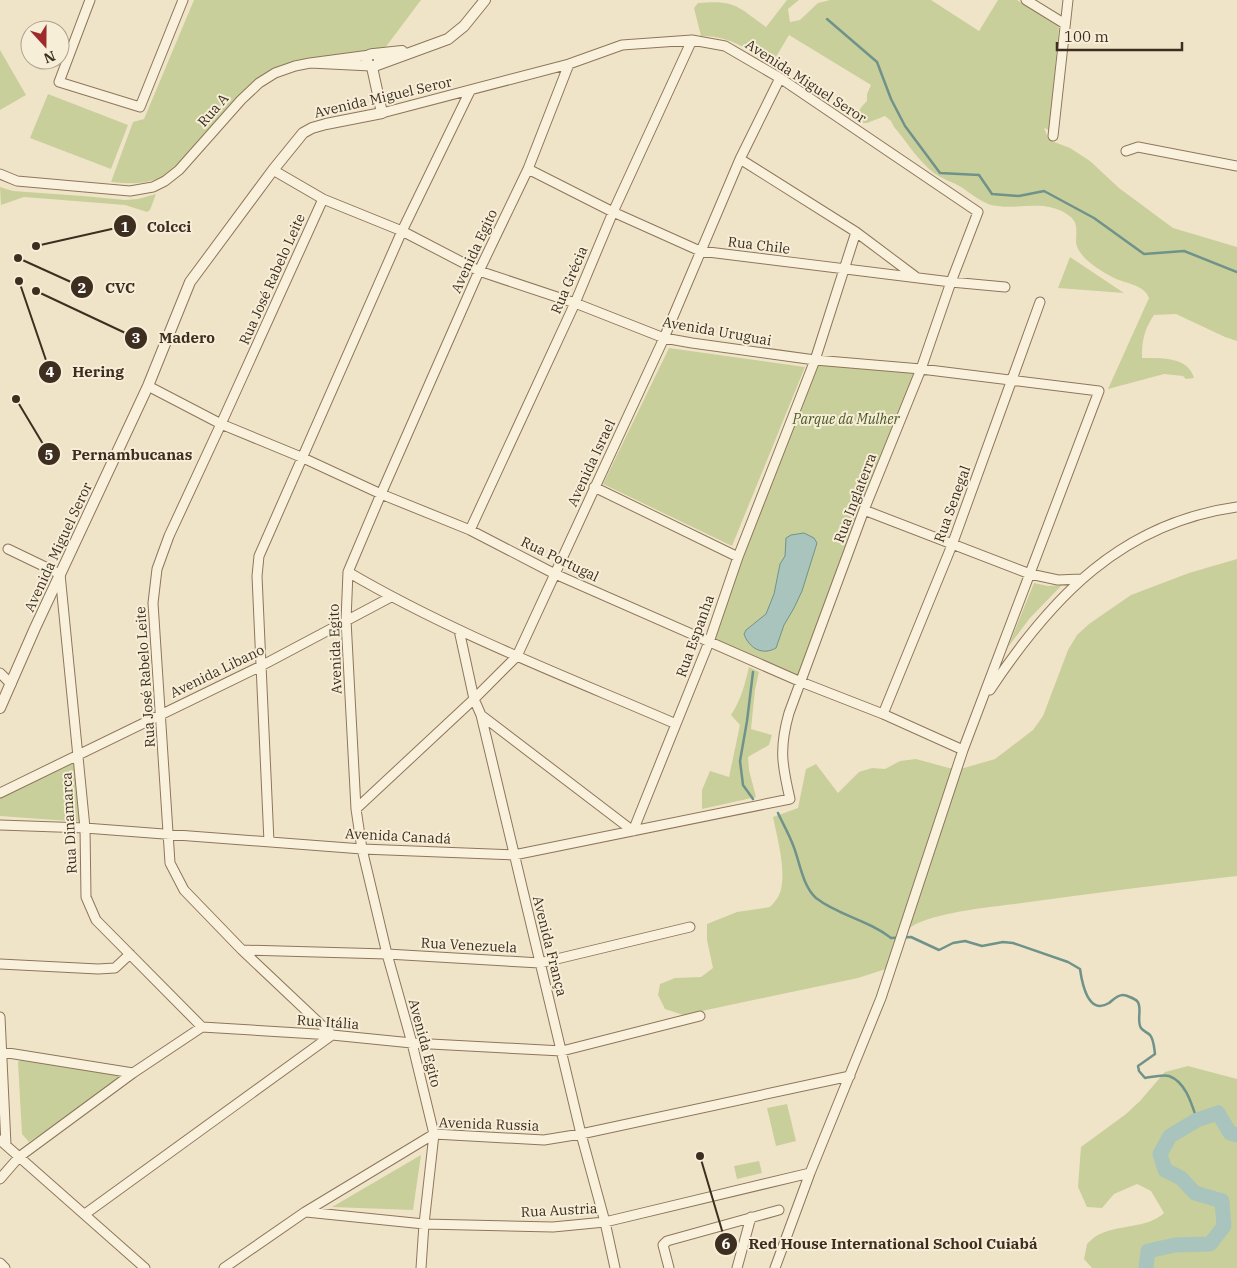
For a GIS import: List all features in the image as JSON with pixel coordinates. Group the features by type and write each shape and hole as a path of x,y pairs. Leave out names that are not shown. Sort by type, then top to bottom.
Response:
{"street":[{"path":"90,0 59,82 140,107 183,0"},
{"name":"Rua A","path":"310,63 374,66 448,39 464,26 485,0"},
{"path":"1026,0 1065,24"},
{"path":"1053,136 1068,0"},
{"name":"Avenida Miguel Seror","path":"0,708 7,688 148,386 190,282 273,170 304,133 312,128 470,91 569,64 622,45 692,40 726,46 780,78 978,212"},
{"name":"Rua Grécia","path":"470,530 575,303 613,212 692,40"},
{"name":"Rua A","path":"0,174 17,180 130,191 146,189 159,184 179,170 241,100 259,83 275,72 310,63 422,47"},
{"path":"372,55 366,60 368,64 374,66 382,113"},
{"name":"Avenida Egito","path":"421,1268 434,1134 362,849 356,809 346,620 348,572 479,271 528,169 569,64"},
{"name":"Avenida Israel","path":"356,809 518,656 664,338 740,159 780,78"},
{"path":"269,842 260,666 257,576 259,556 402,231 470,91"},
{"path":"1126,151 1138,148 1237,166"},
{"path":"740,159 856,232 917,277"},
{"name":"Rua Chile","path":"528,169 613,212 700,251 843,270 1005,286"},
{"name":"Avenida Uruguai","path":"273,170 324,199 402,231 479,271 575,303 664,338 815,360 921,369 1099,391 1030,574"},
{"name":"Rua José Rabelo Leite","path":"324,199 168,536 157,570 153,603 170,863 184,890 242,950 332,1035"},
{"name":"Rua Inglaterra","path":"790,799 782,758 783,735 864,510 921,369 978,212"},
{"name":"Rua Espanha","path":"633,831 709,642 738,557 815,360 856,232"},
{"name":"Rua Senegal","path":"883,714 952,545 1040,302"},
{"name":"Rua Portugal","path":"148,386 221,424 301,457 381,494 470,530 555,574 801,682 883,714 964,750"},
{"path":"594,487 738,557"},
{"path":"981,705 1014,654 1053,606 1081,578 1112,555 1155,531 1196,516 1237,507"},
{"path":"864,510 1030,574 1058,580 1081,578"},
{"path":"8,549 60,574"},
{"path":"348,572 391,597 458,630 676,724"},
{"name":"Rua Dinamarca","path":"60,574 86,828 86,897 96,920 202,1027"},
{"path":"775,1268 810,1173 881,998 964,750 1030,574"},
{"name":"Avenida Libano","path":"0,793 260,666 391,597"},
{"name":"Avenida França","path":"458,630 474,699 481,715 615,1268"},
{"path":"0,673 7,688"},
{"path":"481,715 633,831"},
{"name":"Avenida Canadá","path":"0,825 86,828 362,849 514,855 790,799"},
{"name":"Rua Venezuela","path":"242,950 387,954 540,963 690,927"},
{"path":"0,964 98,969 115,968 130,954"},
{"name":"Rua Itália","path":"202,1027 332,1035 412,1043 562,1051 700,1016"},
{"path":"0,1017 3,1142 145,1268"},
{"path":"0,1179 20,1157 133,1072 202,1027"},
{"path":"85,1214 332,1035"},
{"path":"2,1052 133,1072"},
{"name":"Avenida Russia","path":"224,1268 305,1212 434,1134 544,1140 581,1134 850,1076"},
{"name":"Rua Austria","path":"305,1212 424,1224 553,1227 605,1222 810,1173"},
{"path":"669,1268 663,1245 667,1241 779,1210"},
{"path":"737,1268 751,1217"},
{"path":"0,1263 5,1268"}],"green space":[{"path":"194,0 421,0 385,48 297,60 272,69 257,79 168,174 140,183 111,182 133,122 144,119"},
{"path":"787,0 799,0 788,9 790,22 800,20 818,3 830,0 931,0 979,31 998,0 1017,0 1059,27 1049,130 1044,128 1049,140 1070,148 1090,161 1119,188 1173,228 1237,247 1237,341 1176,314 1154,315 1144,335 1142,358 1180,362 1191,371 1194,378 1186,379 1183,376 1164,374 1108,389 1149,298 1139,287 1118,280 1094,266 1084,257 1076,244 1076,227 1072,218 1050,207 1011,207 991,205 983,202 928,168 885,116 867,123 859,123 859,111 867,101 867,94 871,85 789,35 773,62 730,41 711,36 701,36 694,8 698,3 728,4 741,9 766,27"},
{"path":"0,50 26,95 0,110"},
{"path":"48,94 128,125 111,169 30,138"},
{"path":"0,187 13,191 125,200 156,194 150,210 147,212 125,205 24,197 1,205"},
{"path":"1070,257 1124,293 1058,288"},
{"path":"669,348 805,367 732,546 603,484"},
{"name":"Parque da Mulher","path":"816,362 915,371 799,677 713,639"},
{"path":"1237,559 1237,876 981,908 934,917 906,931 898,945 892,967 858,978 683,1015 665,1009 658,995 660,984 675,978 701,977 713,968 707,940 707,924 737,912 770,907 778,897 781,887 782,867 773,817 798,808 806,769 816,764 838,793 859,772 872,768 885,769 900,761 916,759 949,768 964,768 995,759 1033,730 1043,716 1068,650 1077,635 1089,624 1131,595 1189,573"},
{"path":"1034,583 1048,586 1062,585 1030,618 1008,647"},
{"path":"749,667 759,672 751,729 772,735 769,745 748,757 749,770 756,797 702,809 702,790 710,771 729,777 740,725 731,715 740,698"},
{"path":"77,758 82,822 0,816 0,796"},
{"path":"23,1058 117,1073 119,1082 29,1142 22,1134 18,1062"},
{"path":"1188,1066 1237,1079 1237,1268 1092,1268 1084,1259 1087,1244 1095,1237 1104,1232 1149,1222 1164,1213 1151,1191 1137,1184 1114,1194 1102,1208 1087,1207 1078,1187 1081,1147 1126,1114 1165,1072"},
{"path":"787,1104 796,1141 776,1146 767,1108"},
{"path":"421,1155 413,1210 332,1207"},
{"path":"759,1161 762,1173 737,1179 734,1166"}],"water":[{"path":"804,533 814,538 817,543 802,591 784,625 776,648 761,651 749,643 744,634 746,630 766,614 774,594 780,564 785,556 786,538 791,535"}],"waterway":[{"path":"827,19 877,62 891,99 905,126 940,173 979,175 992,194 1019,196 1044,191 1094,218 1144,254 1184,251 1237,272"},
{"path":"753,672 740,761 743,785 753,799"},
{"path":"778,813 791,841 807,887 816,898 834,909 873,927 891,938 911,937 939,950 953,943 965,941 982,946 1003,942 1013,943 1068,962 1080,969 1087,996 1096,1005 1102,1006 1121,995 1136,1000 1139,1004 1140,1025 1151,1037 1155,1054 1138,1066 1139,1071 1145,1078 1164,1075 1180,1083 1188,1095 1197,1120"},
{"path":"1146,1268 1148,1251 1175,1245 1210,1244 1224,1226 1222,1201 1195,1193 1181,1178 1165,1170 1160,1154 1170,1136 1197,1120 1218,1113 1230,1133 1237,1135"}],"place":[{"name":"Colcci","path":"36,246"},
{"name":"CVC","path":"18,258"},
{"name":"Hering","path":"19,281"},
{"name":"Madero","path":"36,291"},
{"name":"Pernambucanas","path":"16,399"},
{"name":"Red House International School Cuiabá","path":"700,1156"}]}
